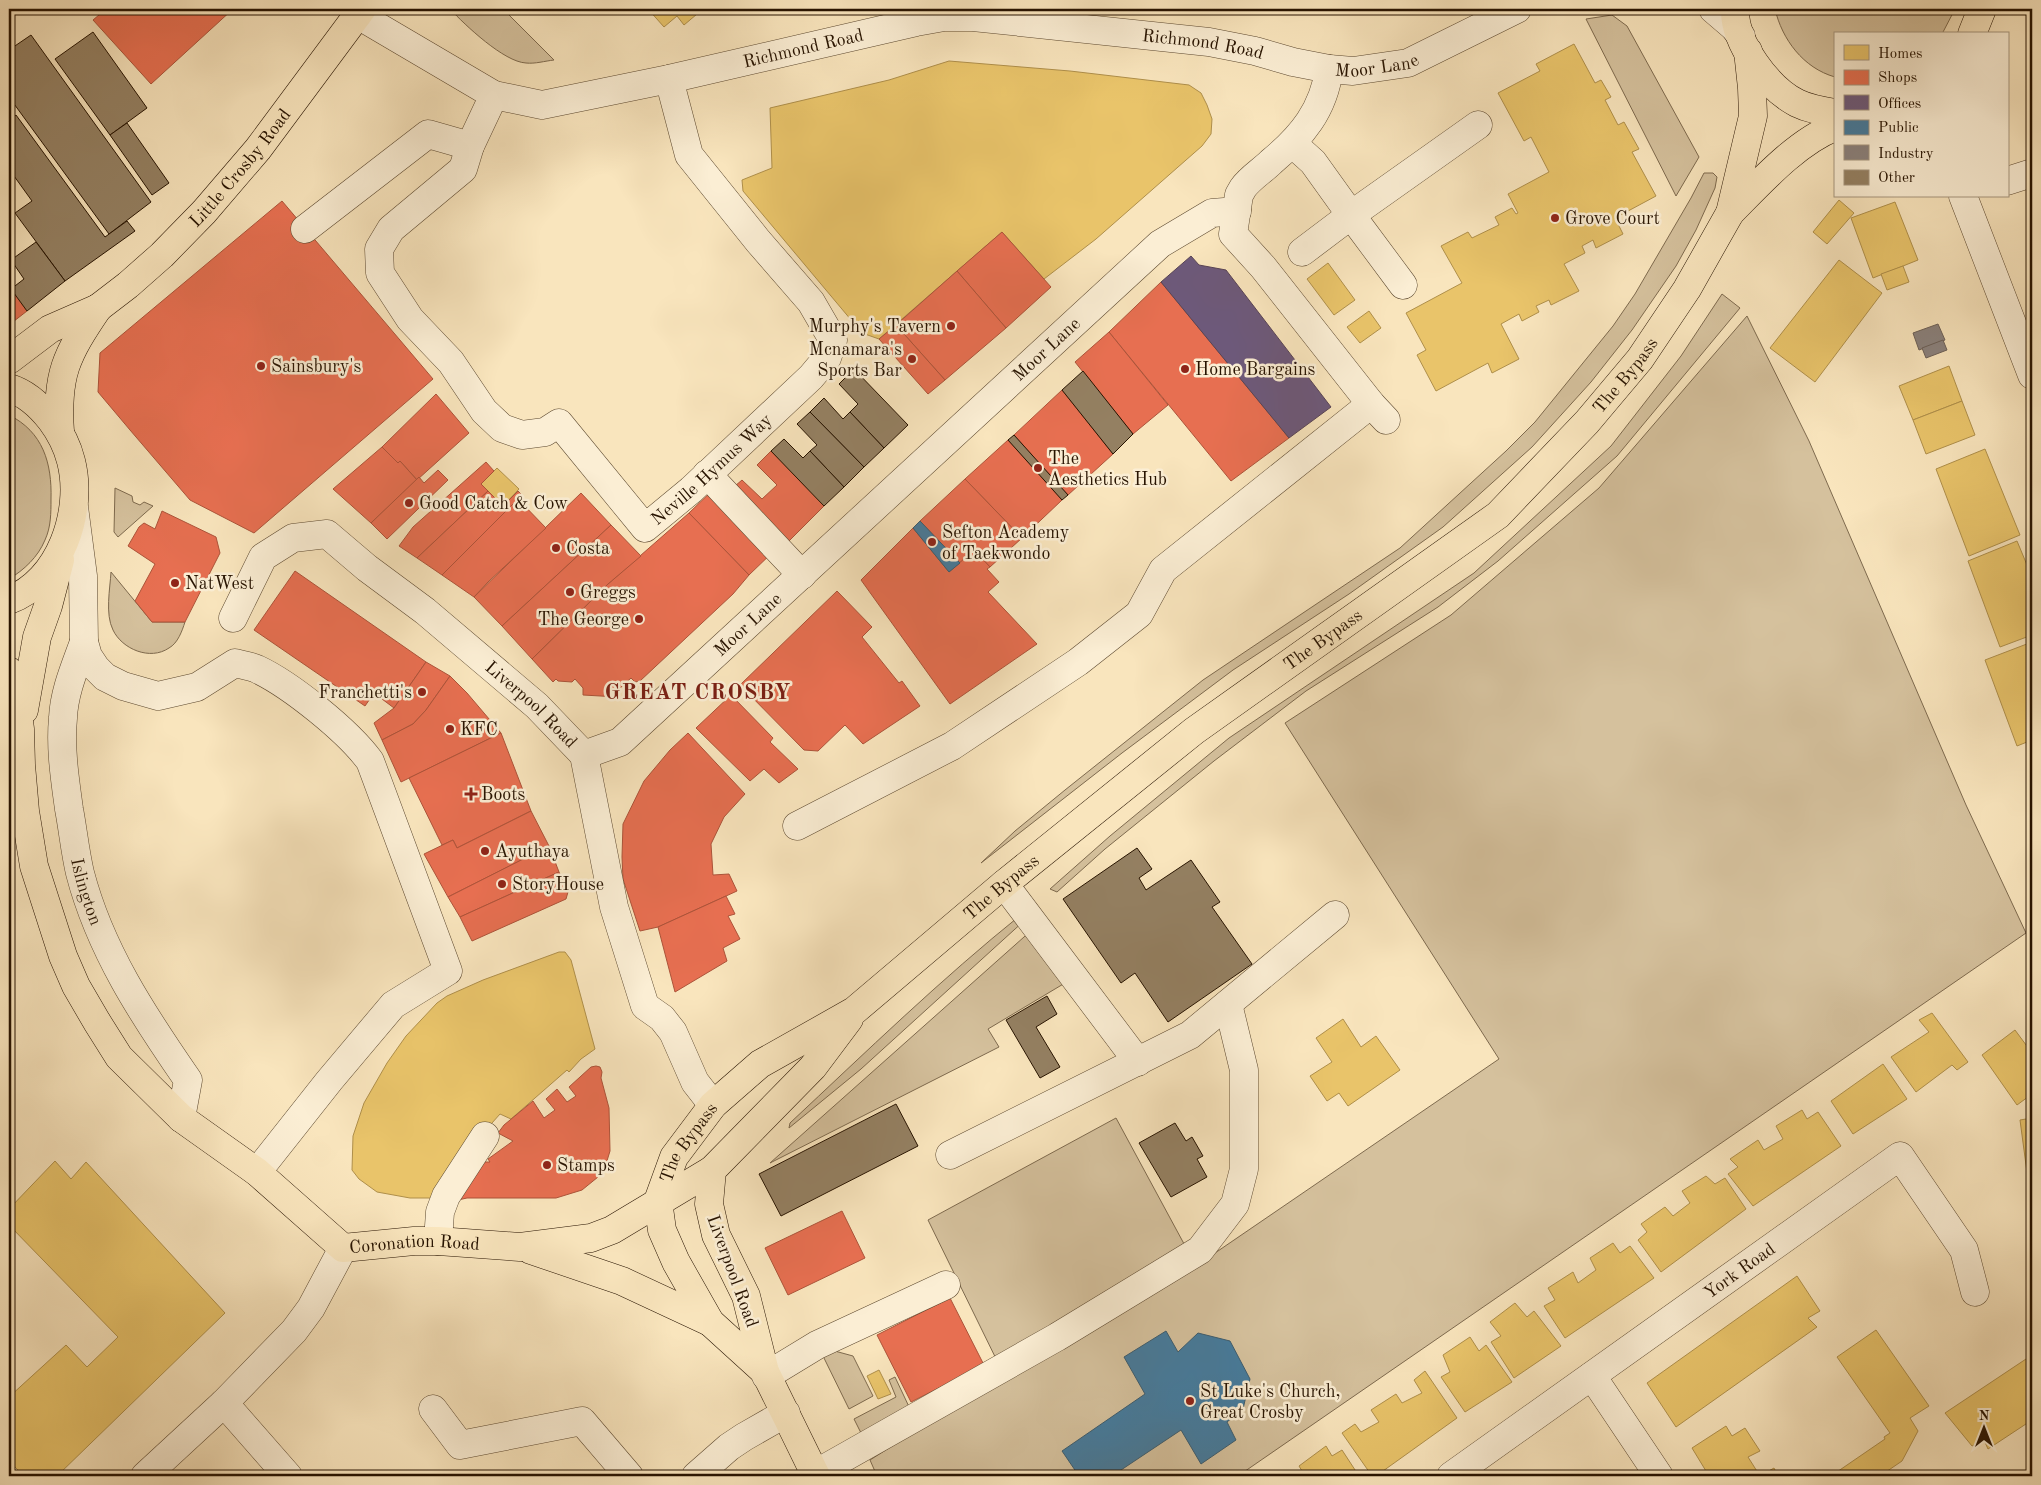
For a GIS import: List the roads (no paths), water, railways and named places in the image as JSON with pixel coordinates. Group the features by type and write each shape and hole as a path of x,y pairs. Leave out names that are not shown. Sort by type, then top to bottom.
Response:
{"main road":[{"path":"1735,9 1744,44 1763,75 1779,91 1797,103 1815,110 1834,113"},
{"path":"1973,32 1982,9"},
{"name":"Little Crosby Road","path":"9,360 50,329 98,308 162,255 204,212 258,149 360,12"},
{"name":"The Bypass","path":"1730,213 1753,116 1752,88 1744,44"},
{"name":"The Bypass","path":"658,1201 674,1157 713,1105 760,1064 854,1012 1004,884 1194,731 1498,515 1587,422 1640,359 1687,289 1730,213 1776,168 1803,146 1834,128"},
{"name":"Little Crosby Road","path":"60,432 59,395 62,376 76,341 98,308"},
{"path":"9,388 33,400 47,414 60,432 72,461 74,481 74,507 36,646 20,729"},
{"path":"9,600 28,591 42,579 53,564 67,534"},
{"path":"9,671 16,698 20,729 21,764 34,866 62,956 76,986 119,1057 181,1118 257,1172 343,1248"},
{"name":"The Bypass","path":"712,1170 813,1067 854,1012"},
{"name":"Liverpool Road","path":"712,1170 709,1204 716,1235 746,1296 766,1374 816,1475"},
{"name":"Coronation Road","path":"343,1248 414,1240 438,1240 520,1247 591,1238 612,1230 712,1170"},
{"name":"Liverpool Road","path":"658,1201 662,1230 682,1273 710,1322 766,1374"},
{"path":"520,1247 622,1281 710,1322"}],"street":[{"path":"1713,9 1734,27 1744,44"},
{"name":"Moor Lane","path":"584,755 620,742 1160,244 1212,213 1237,212 1239,195 1246,183 1293,144 1304,131 1327,85 1329,69 1353,71 1408,63 1512,10"},
{"name":"Richmond Road","path":"360,12 494,95 542,105 669,79 916,15 944,18 1044,17 1209,42 1329,69"},
{"name":"Neville Hymus Way","path":"494,95 470,146 463,169 391,229 379,249 380,273 410,319 451,362 484,411 502,428 522,435 545,432 559,423 645,528 708,474 811,377 827,358 833,340 812,302 758,241 689,155 669,79"},
{"path":"1302,252 1478,125"},
{"path":"305,229 428,134 470,146"},
{"path":"1293,144 1313,162 1403,285"},
{"path":"2008,181 2032,173"},
{"path":"1964,198 2032,375"},
{"path":"797,826 952,746 1078,662 1138,614 1163,570 1378,412 1263,267 1233,234 1237,212"},
{"path":"708,474 802,575"},
{"path":"74,507 83,576 84,642 88,656 96,668 106,677 123,686 158,696 197,687 234,663 256,668 304,698 360,747 370,761 448,971 393,1005 333,1076 257,1172"},
{"name":"Liverpool Road","path":"233,618 263,557 292,538 327,534 367,568 425,612 537,706 584,755 614,907 645,1006 662,1018 674,1032 695,1082 713,1105"},
{"name":"Islington","path":"84,642 66,697 62,725 67,793 80,873 95,916 124,982 154,1031 188,1080 181,1118"},
{"path":"1004,884 1138,1062"},
{"path":"950,1155 1190,1035 1334,915"},
{"path":"816,1475 1057,1337 1200,1250 1235,1204 1244,1169 1244,1070 1228,1004"},
{"path":"438,1240 440,1212 446,1196 485,1136"},
{"name":"York Road","path":"1451,1476 1900,1156 1964,1250 1975,1292"},
{"name":"Coronation Road","path":"145,1476 224,1403 276,1350 311,1308 343,1248"},
{"path":"766,1374 817,1345 946,1285"},
{"path":"1592,1376 1659,1476"},
{"path":"224,1403 288,1476"},
{"path":"432,1409 460,1445 582,1421 630,1476"},
{"path":"696,1476 729,1447 786,1413"}],"place":[{"name":"Grove Court","path":"1555,218"},
{"name":"Murphy's Tavern","path":"951,326"},
{"name":"Mcnamara's Sports Bar","path":"912,359"},
{"name":"Sainsbury's","path":"261,366"},
{"name":"Home Bargains","path":"1185,369"},
{"name":"The Aesthetics Hub","path":"1038,468"},
{"name":"Good Catch & Cow","path":"409,503"},
{"name":"Sefton Academy of Taekwondo","path":"932,542"},
{"name":"Costa","path":"556,548"},
{"name":"NatWest","path":"175,583"},
{"name":"Greggs","path":"570,592"},
{"name":"The George","path":"639,619"},
{"name":"Franchetti's","path":"422,692"},
{"name":"KFC","path":"450,729"},
{"name":"Boots","path":"471,794"},
{"name":"Ayuthaya","path":"485,851"},
{"name":"StoryHouse","path":"502,884"},
{"name":"Stamps","path":"547,1165"},
{"name":"St Luke's Church, Great Crosby","path":"1190,1401"}],"district":[{"name":"GREAT CROSBY","path":"698,691"}]}
